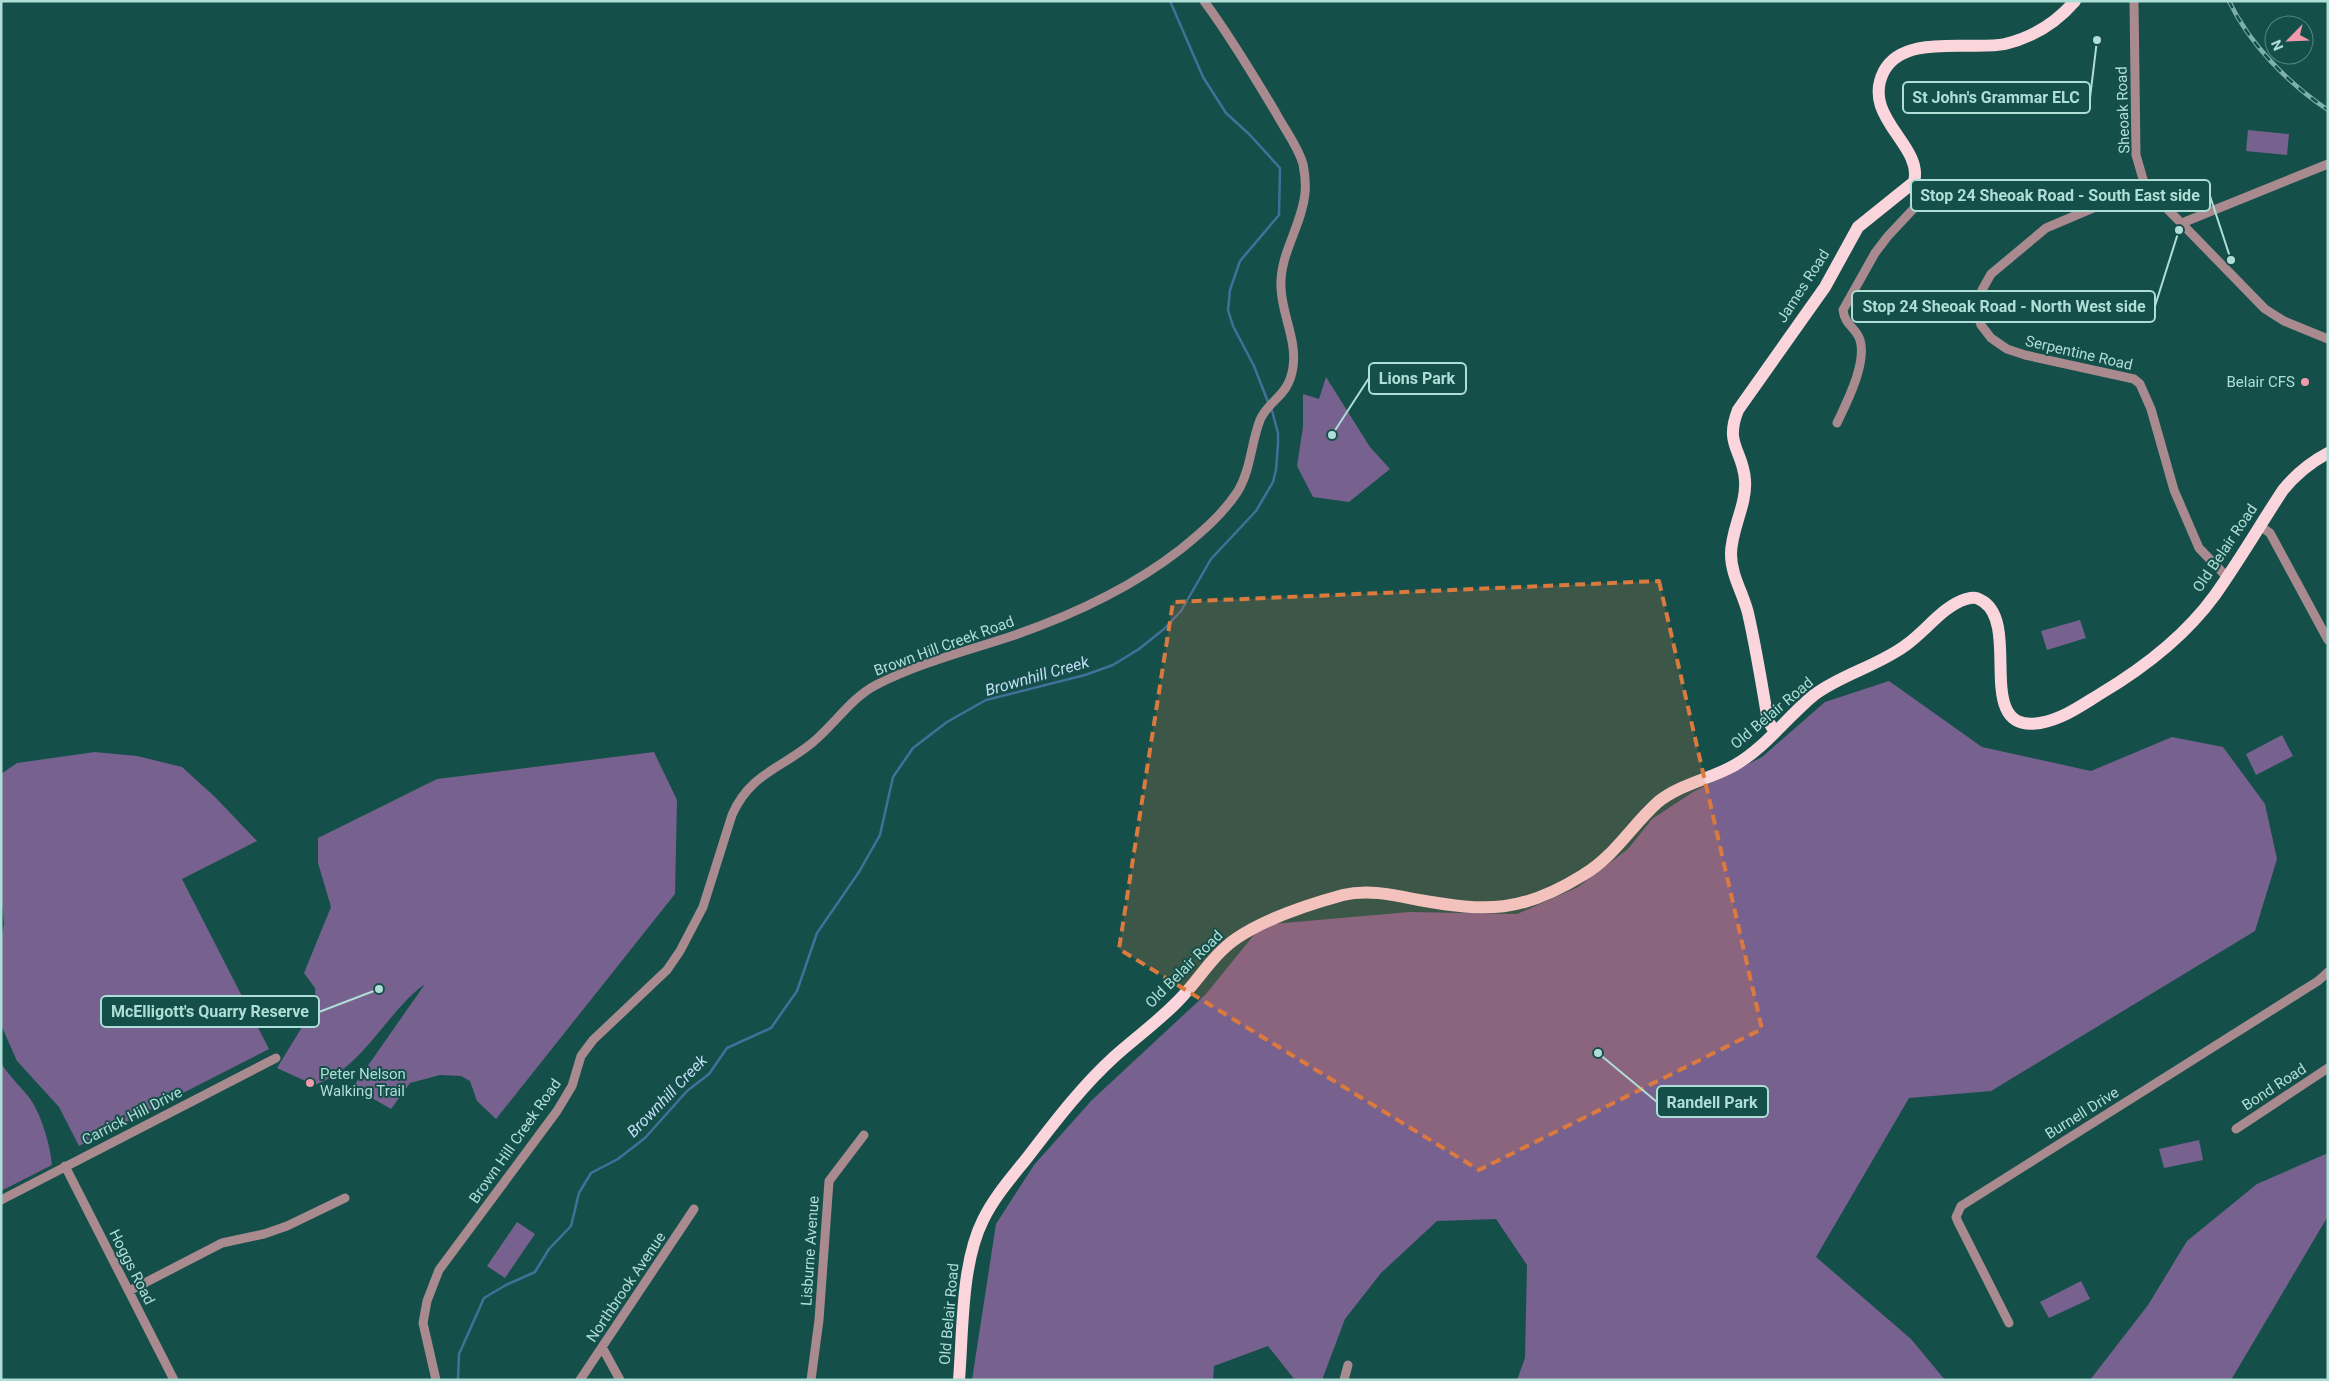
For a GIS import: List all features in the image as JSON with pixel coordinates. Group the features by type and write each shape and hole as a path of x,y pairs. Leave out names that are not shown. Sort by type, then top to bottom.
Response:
{"main road":[{"path":"1914,182 1916,174 1914,163 1883,112 1879,99 1884,71 1892,60 1908,52 1928,47 2004,44 2041,31 2060,18 2069,5"},
{"name":"James Road","path":"1775,732 1768,721 1747,611 1736,582 1731,555 1742,505 1745,479 1733,443 1732,425 1743,401 1763,378 1825,287 1858,227 1914,182"},
{"name":"Old Belair Road","path":"960,1380 969,1260 983,1220 995,1200 1065,1109 1109,1061 1179,1000 1220,952 1239,937 1281,916 1346,894 1365,892 1460,907 1490,909 1526,902 1548,894 1584,875 1602,862 1659,802 1679,790 1734,765 1775,732 1816,693 1907,645 1954,604 1970,597 1977,598 1988,604 1998,623 2001,695 2005,707 2011,716 2020,722 2038,724 2067,714 2121,681 2181,633 2213,598 2294,476 2312,462 2328,453"}],"street":[{"name":"Brown Hill Creek Road","path":"436,1380 423,1323 427,1301 439,1270 557,1111 572,1086 581,1056 593,1040 667,970 680,951 703,907 732,815 738,801 749,786 812,743 874,686 937,660 1016,634 1099,601 1133,582 1168,559 1223,512 1239,489 1252,456 1262,416 1280,397 1292,375 1294,353 1283,306 1281,278 1283,264 1303,207 1306,180 1296,148 1258,83 1204,1"},
{"name":"Sheoak Road","path":"2134,1 2136,155 2145,186 2265,309 2284,321 2328,339"},
{"path":"2182,224 2328,164"},
{"path":"1837,423 1851,394 1861,352 1860,339 1847,324 1843,310 1875,253 1918,204 1920,197 1914,182"},
{"name":"Serpentine Road","path":"2145,186 2046,228 1990,274 1982,290 1976,310 1981,325 1991,338 2006,349 2025,355 2134,379 2140,384 2151,409 2174,490 2199,548 2226,577"},
{"path":"2260,526 2270,533 2328,640"},
{"name":"Burnell Drive","path":"2009,1323 1958,1222 1956,1217 1961,1206 2318,981 2328,972"},
{"name":"Carrick Hill Drive","path":"1,1200 276,1058"},
{"name":"Bond Road","path":"2236,1129 2328,1068"},
{"name":"Lisburne Avenue","path":"811,1380 819,1320 829,1181 864,1135"},
{"name":"Hoggs Road","path":"65,1166 174,1380"},
{"path":"129,1291 222,1243 264,1234 287,1226 345,1198"},
{"name":"Northbrook Avenue","path":"580,1380 694,1209"},
{"path":"602,1347 620,1380"},
{"path":"1344,1380 1348,1365"}],"highlighted area":[{"path":"1659,581 1762,1029 1479,1170 1119,949 1173,602"}],"shaded area":[{"path":"2248,130 2289,134 2287,155 2246,151"},
{"path":"1326,377 1370,447 1390,469 1349,502 1313,497 1297,466 1303,427 1303,394 1319,399"},
{"path":"2080,620 2086,638 2047,650 2041,631"},
{"path":"1889,681 1982,747 2091,771 2172,737 2223,747 2265,804 2277,859 2255,931 1991,1091 1909,1098 1816,1257 1911,1339 1945,1380 1517,1380 1525,1358 1527,1265 1496,1219 1437,1221 1381,1273 1345,1319 1322,1380 1295,1380 1268,1346 1214,1366 1213,1380 972,1380 996,1224 1034,1165 1091,1101 1206,994 1262,925 1409,912 1517,914 1578,887 1628,849 1652,819 1693,792 1762,757 1825,702"},
{"path":"2282,735 2293,756 2256,775 2246,754"},
{"path":"95,752 137,756 182,767 215,797 257,841 182,879 269,1049 79,1146 59,1107 17,1061 1,1025 1,941 4,923 1,896 1,774 17,763"},
{"path":"654,752 677,800 675,894 496,1119 477,1101 470,1081 461,1076 440,1075 410,1083 391,1109 353,1087 425,984 398,1009 347,1066 331,1077 314,1085 277,1068 316,1004 315,988 304,973 331,907 318,863 318,838 437,779"},
{"path":"1,1063 37,1110 47,1139 52,1165 1,1191"},
{"path":"2199,1140 2203,1160 2164,1168 2159,1149"},
{"path":"2328,1153 2328,1216 2231,1380 2090,1380 2148,1305 2187,1241 2257,1184"},
{"path":"517,1222 535,1234 505,1278 487,1266"},
{"path":"2081,1281 2090,1299 2049,1318 2040,1302"}],"waterway":[{"name":"Brownhill Creek","path":"1170,1 1203,77 1226,113 1249,134 1280,168 1279,215 1240,261 1230,290 1228,310 1233,326 1254,366 1268,402"},
{"name":"Brownhill Creek","path":"458,1380 459,1354 484,1298 506,1285 535,1272 549,1249 571,1226 579,1193 591,1173 618,1159 645,1138 687,1091 709,1074 727,1048 771,1028 797,991 817,933 859,872 880,835 893,777 913,748 947,722 986,700 1085,675 1113,665 1139,649 1164,629 1181,611 1211,559 1256,511 1273,482 1276,470 1278,433 1271,407"}],"railway":[{"path":"2229,1 2248,33 2271,62 2299,88 2328,110"}],"place":[{"name":"St John's Grammar ELC","path":"2097,40"},
{"name":"Stop 24 Sheoak Road - North West side","path":"2179,230"},
{"name":"Stop 24 Sheoak Road - South East side","path":"2231,260"},
{"name":"Belair CFS","path":"2305,382"},
{"name":"Lions Park","path":"1332,435"},
{"name":"McElligott's Quarry Reserve","path":"379,989"},
{"name":"Randell Park","path":"1598,1053"},
{"name":"Peter Nelson Walking Trail","path":"310,1083"}]}
